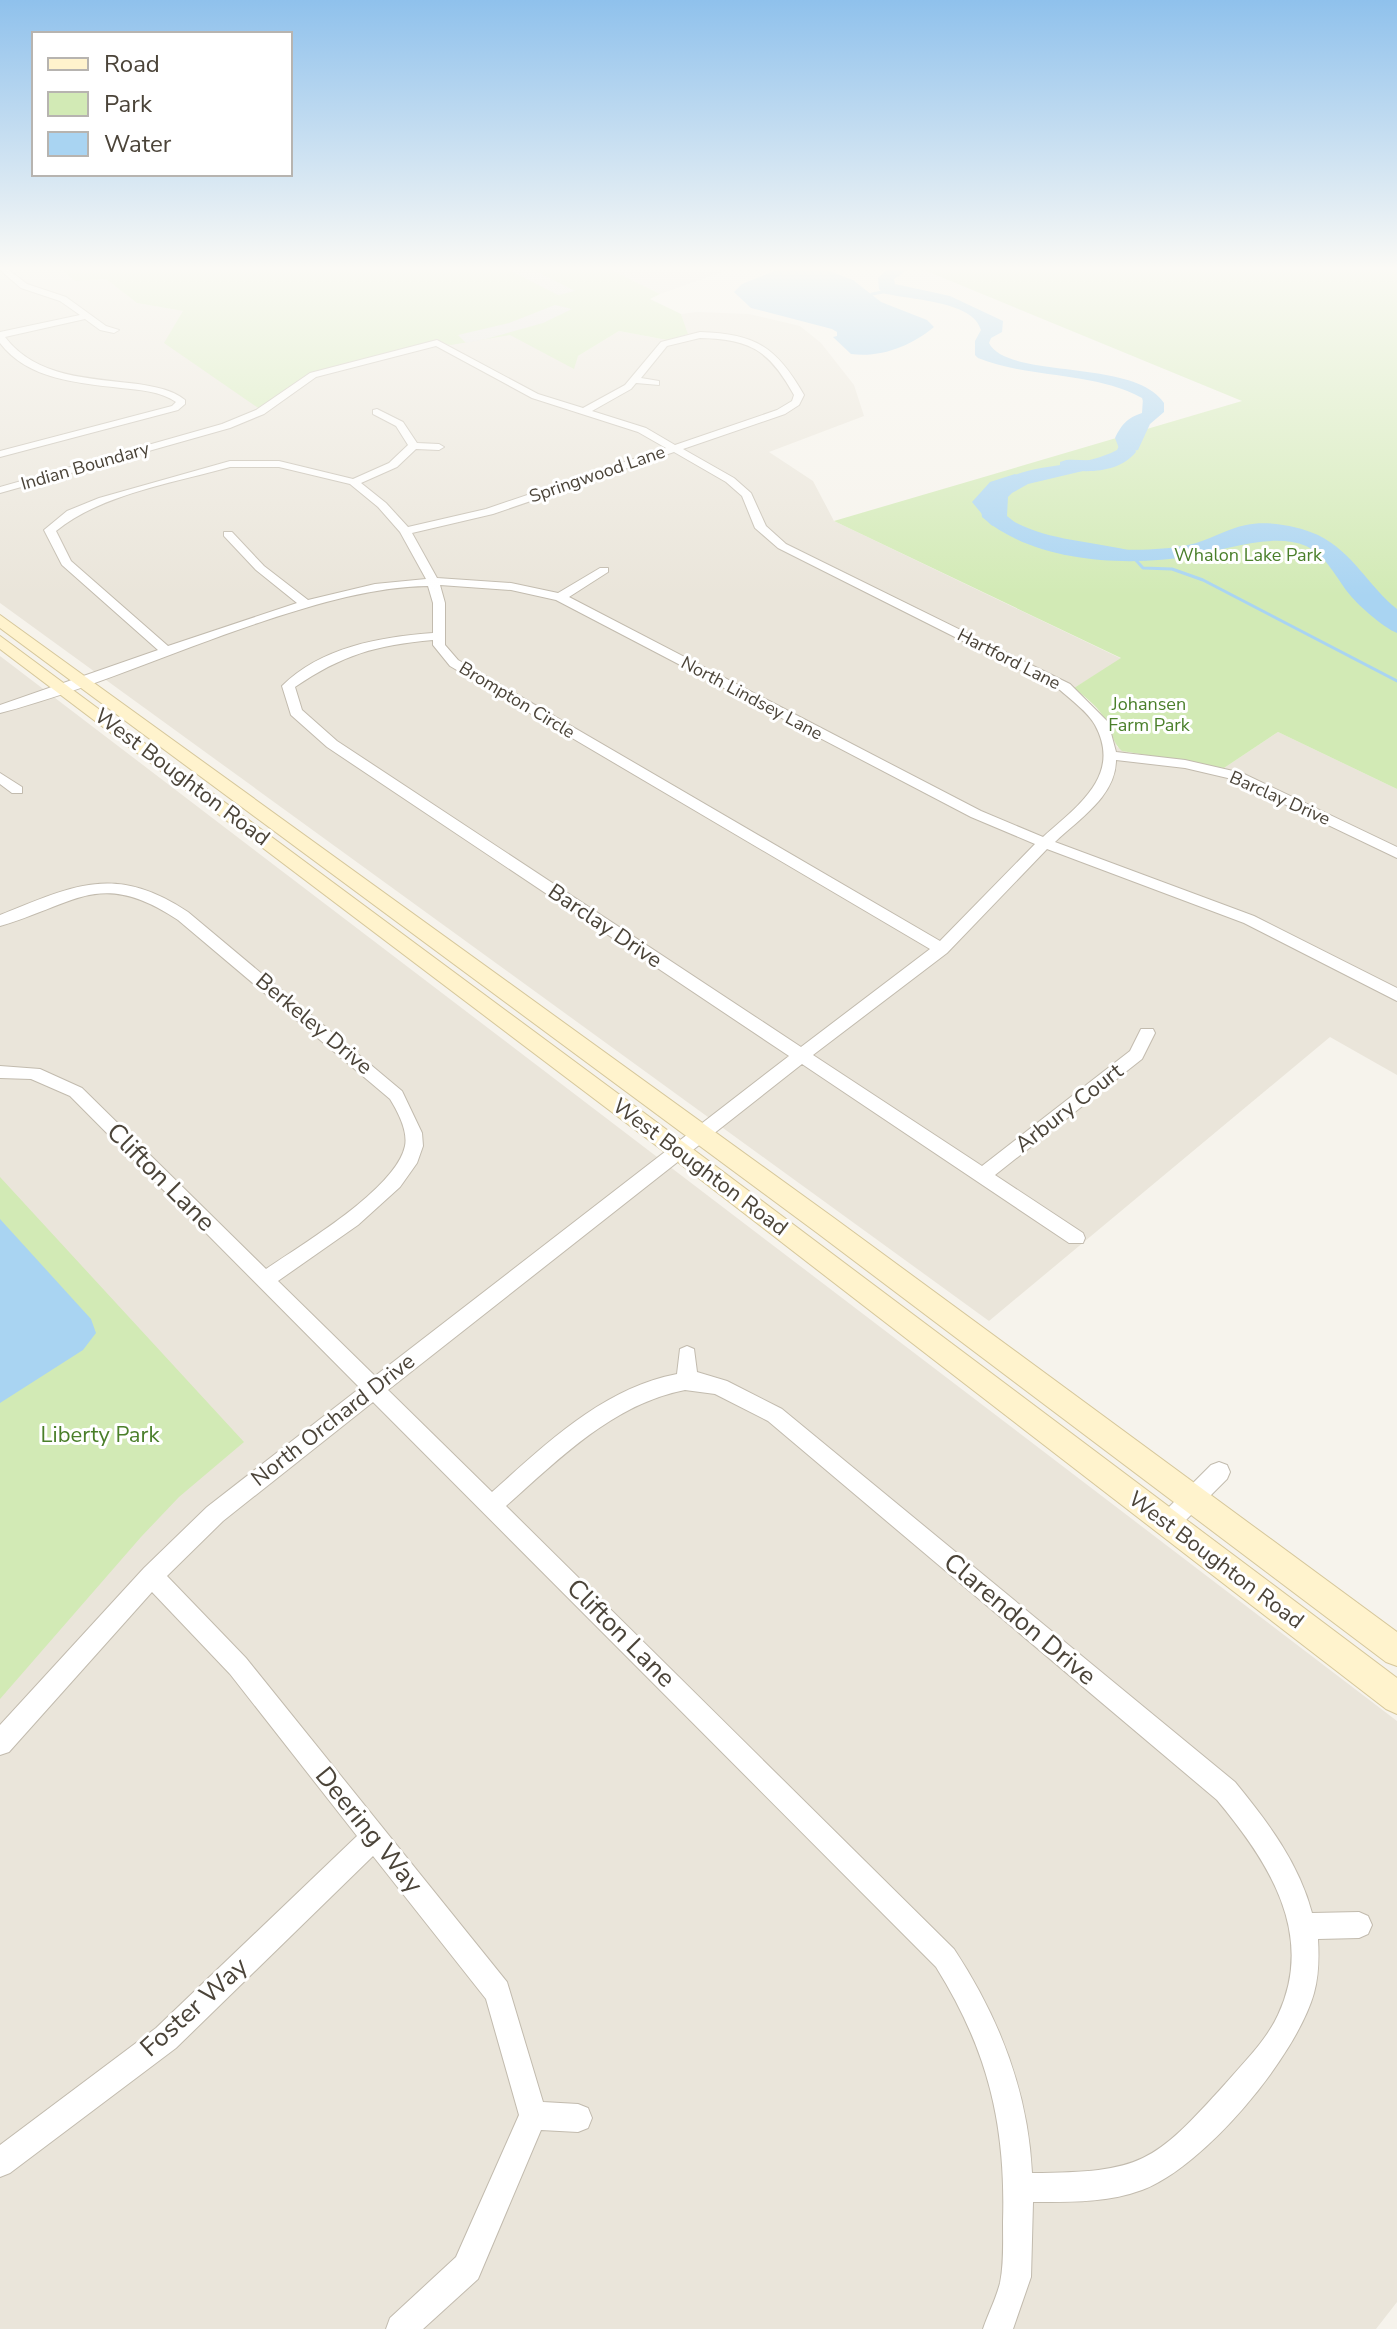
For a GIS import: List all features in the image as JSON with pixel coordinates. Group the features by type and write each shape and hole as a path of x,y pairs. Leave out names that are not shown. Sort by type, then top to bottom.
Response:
{"main road":[{"name":"West Boughton Road","path":"0,620 72,684 1397,1698"},
{"name":"West Boughton Road","path":"0,641 72,684 699,1134 1397,1651"}],"street":[{"path":"0,454 175,408 182,402 152,389 78,379"},
{"name":"Indian Boundary","path":"0,490 226,426 260,412 308,379"},
{"name":"Hartford Lane","path":"498,379 535,396 642,430 740,487 752,504 761,528 782,546 1065,687 1101,722 1111,755"},
{"name":"Springwood Lane","path":"405,531 489,512 789,408 798,399 798,391 788,379"},
{"path":"635,380 656,383"},
{"name":"Springwood Lane","path":"585,411 618,395 635,380"},
{"path":"377,412 390,416 402,426 410,434 413,446"},
{"path":"354,482 393,465 413,446 439,447"},
{"path":"167,651 66,563 50,530 71,513 103,500 230,464 279,464 354,482 382,505 405,531 433,581 439,603 438,636"},
{"path":"228,534 260,568 304,603"},
{"path":"560,597 604,570"},
{"name":"North Lindsey Lane","path":"0,709 304,603 365,587 433,581 521,586 560,597 955,804 1044,844 1226,909 1280,933 1397,995"},
{"name":"Barclay Drive","path":"438,636 389,640 330,659 288,686 296,712 332,744 1076,1238"},
{"name":"Brompton Circle","path":"438,636 444,654 467,672 941,949"},
{"path":"699,1134 941,949 1099,793 1111,755"},
{"name":"Barclay Drive","path":"1111,755 1185,764 1237,776 1397,853"},
{"path":"0,777 17,790"},
{"name":"Berkeley Drive","path":"0,921 76,891 114,885 143,894 170,906 183,916 396,1095 409,1121 414,1147 401,1174 381,1196 265,1279"},
{"name":"Arbury Court","path":"983,1175 1136,1055 1147,1033"},
{"name":"Clifton Lane","path":"0,1072 23,1069 42,1074 76,1092 945,1958 963,1983 991,2036 1014,2119 1020,2188 1016,2283 998,2329"},
{"name":"North Orchard Drive","path":"0,1743 152,1576 237,1496 699,1134"},
{"path":"687,1355 687,1380"},
{"name":"Clarendon Drive","path":"492,1505 584,1426 649,1389 687,1380 718,1386 775,1415 1226,1791 1273,1853 1303,1920"},
{"path":"1168,1523 1219,1472"},
{"name":"Deering Way","path":"152,1576 238,1666 497,1992 533,2115"},
{"name":"Foster Way","path":"0,2163 166,2038 375,1836"},
{"path":"1020,2188 1103,2185 1139,2177 1168,2163 1195,2140 1271,2052 1288,2025 1302,1990 1308,1958 1303,1920 1359,1925"},
{"path":"401,2329 467,2268 533,2115 578,2118"}],"shaded area":[{"path":"0,379 849,379 864,416 769,452 813,481 834,521 1122,659 1074,688 1100,712 1113,733 1117,747 1129,753 1224,768 1278,732 1397,789 1397,1075 1330,1037 989,1321 0,603"},
{"path":"0,656 1397,1721 1397,2302 1376,2329 0,2329"}],"green space":[{"path":"216,379 312,379 264,412"},
{"name":"Whalon Lake Park","path":"1188,379 1397,379 1397,789 1278,732 1224,768 1122,751 1100,712 1074,688 1121,658 834,521 1242,401"},
{"name":"Liberty Park","path":"0,1177 244,1442 179,1497 141,1537 0,1699"}],"water":[{"path":"1082,379 1127,380 1149,389 1164,403 1164,412 1150,424 1138,450 1128,452 1122,459 1028,484 1012,493 1008,497 1007,516 1025,531 1066,544 1130,550 1188,545 1254,524 1302,529 1318,535 1341,551 1397,609 1397,633 1359,605 1320,555 1293,542 1264,541 1191,556 1111,561 1082,558 1028,544 982,517 980,502 989,490 1021,473 1086,461 1117,450 1130,424 1136,424 1134,421 1146,410 1142,398 1123,389"},
{"path":"0,1219 91,1319 96,1333 83,1350 0,1403"}],"waterway":[{"path":"1066,465 1107,464 1121,458 1128,452 1123,438 1130,424 1149,416 1151,398"},
{"path":"1015,479 996,486 980,502 997,521 1026,534 1122,554"},
{"path":"1134,558 1143,568 1172,569 1203,580 1397,681"}],"park label":[{"name":"Johansen Farm Park","path":"1149,714"}]}
